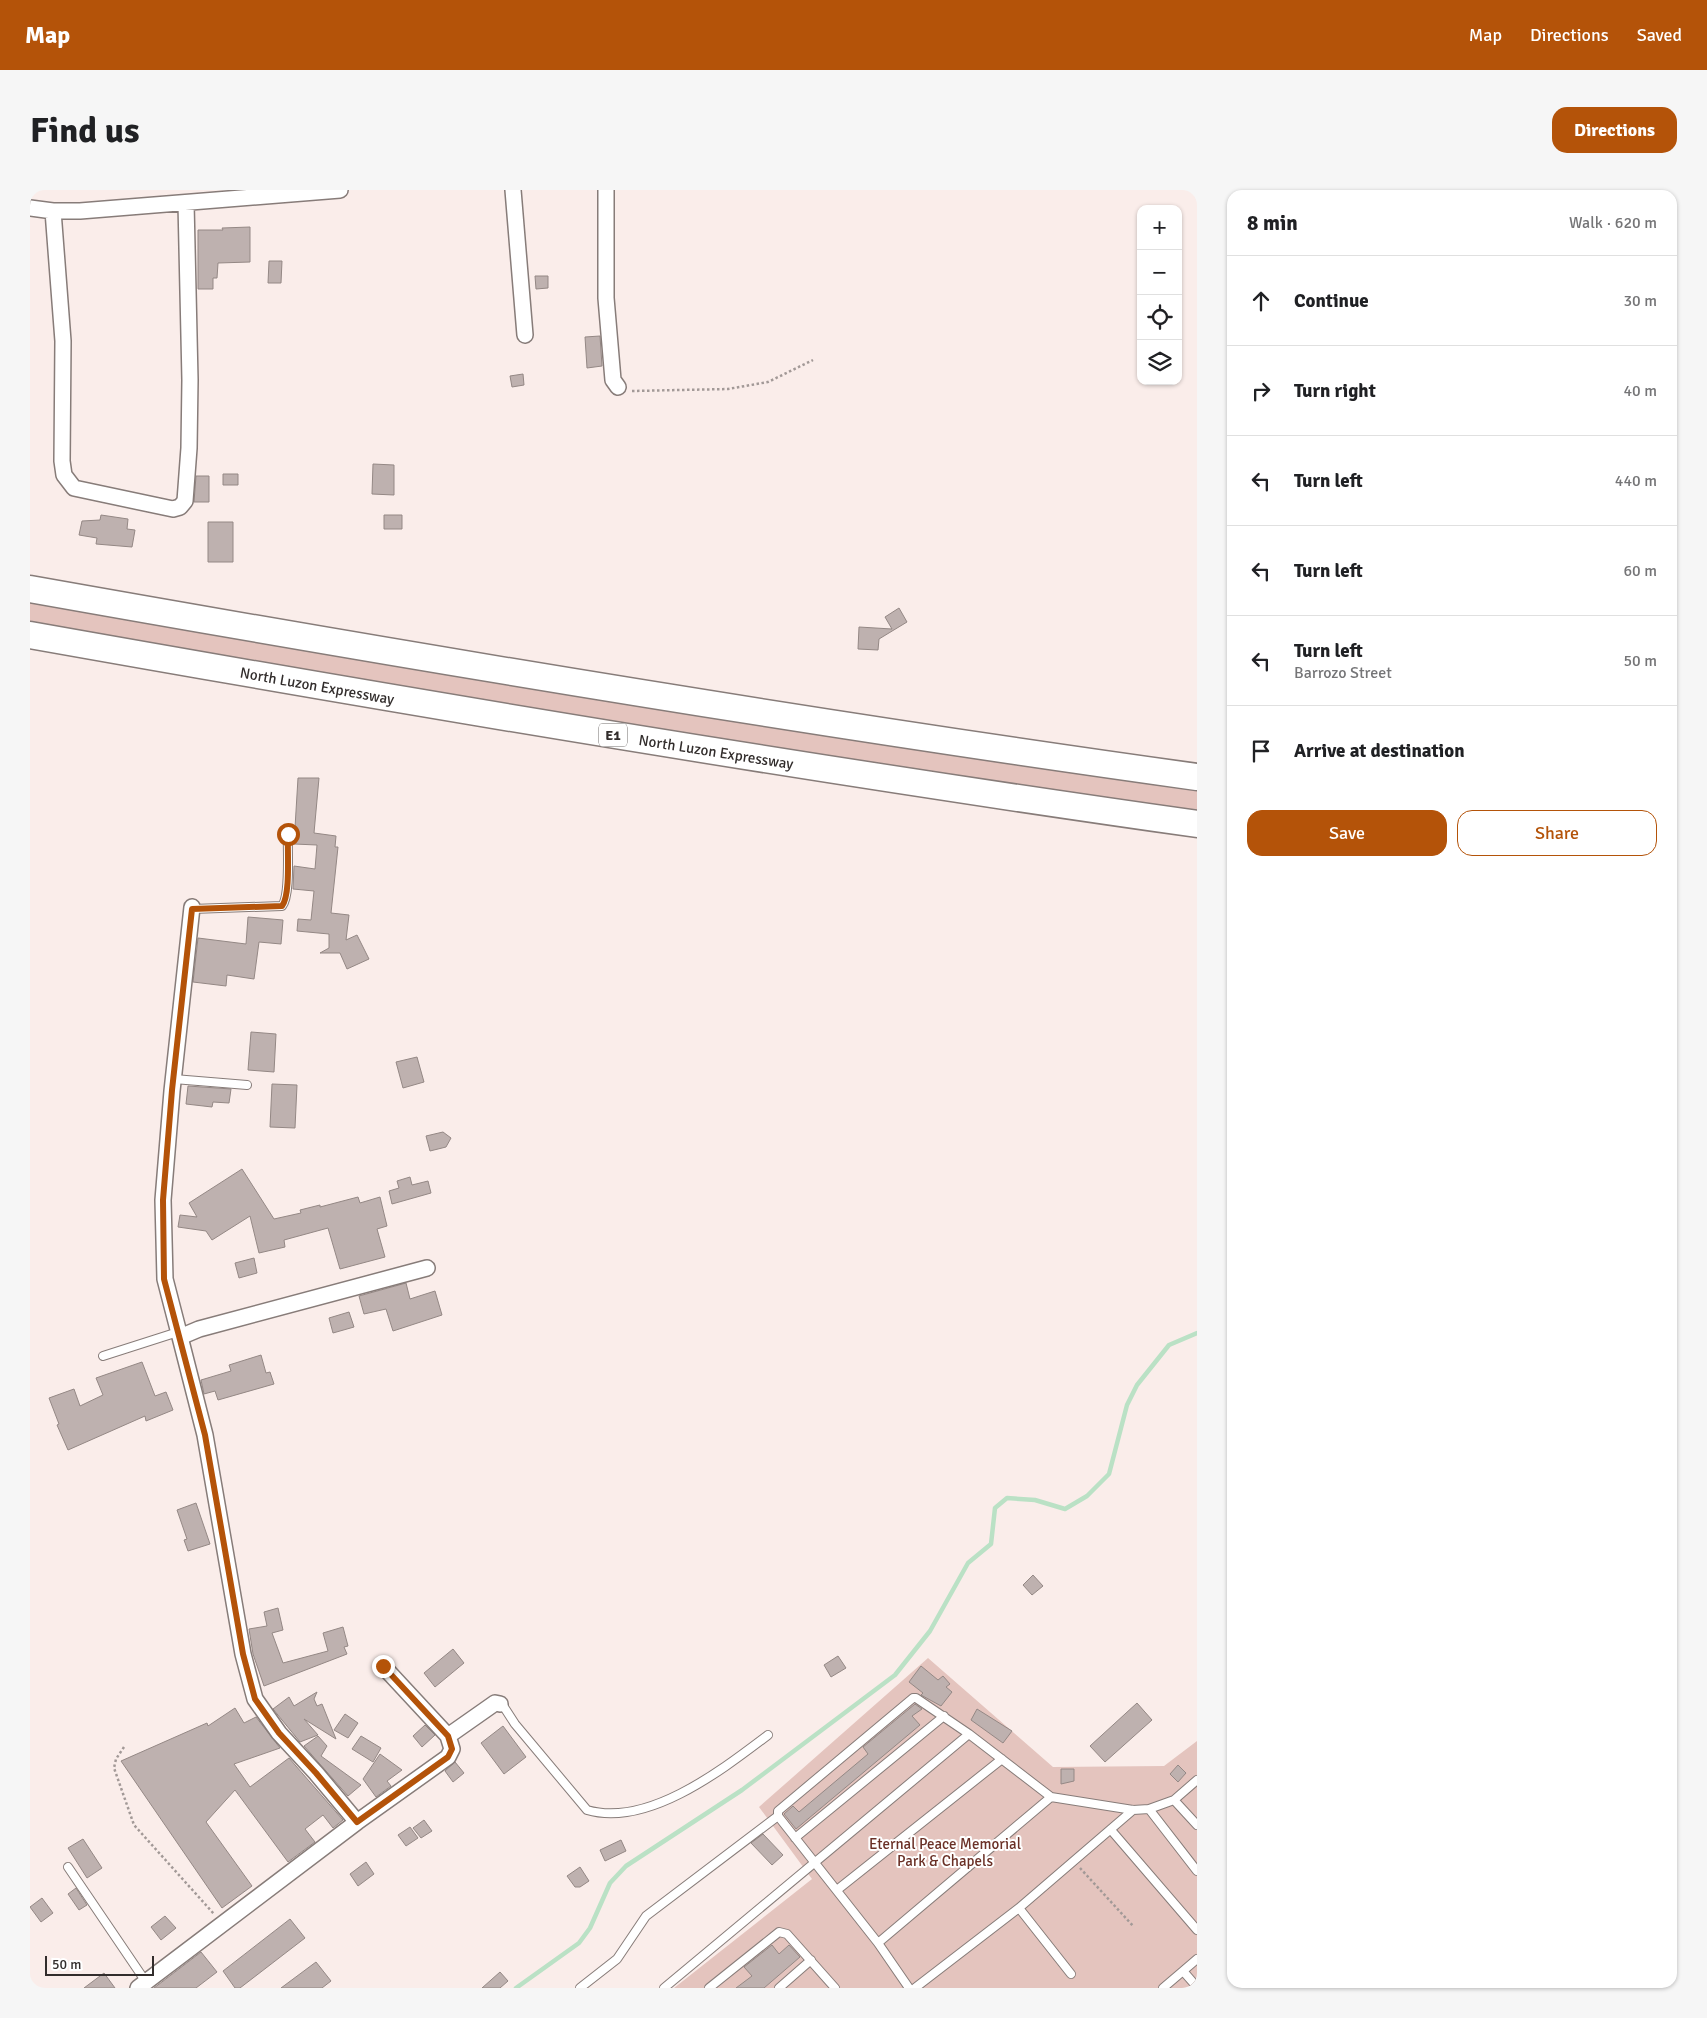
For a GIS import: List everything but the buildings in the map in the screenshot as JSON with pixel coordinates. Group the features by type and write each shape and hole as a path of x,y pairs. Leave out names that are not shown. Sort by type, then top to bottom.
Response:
{"highway":[{"path":"30,589 528,676 952,743 1197,777"},
{"name":"North Luzon Expressway","path":"30,635 520,720 943,788 1197,824"}],"street":[{"path":"30,208 80,211 340,190"},
{"path":"513,190 525,335"},
{"path":"606,190 606,298 614,380 618,387"},
{"path":"53,210 63,342 62,461 64,476 74,488 173,509 180,507 185,501 189,448 186,203"},
{"path":"192,908 163,1208 164,1279 205,1435 243,1654 255,1699 279,1733 357,1822"},
{"path":"179,1334 428,1268"},
{"path":"142,1985 357,1822 448,1757 452,1749 448,1736 383,1666"},
{"path":"448,1736 495,1703 500,1704"}],"lane":[{"path":"192,908 282,906 287,885 288,834"},
{"path":"174,1079 247,1085"},
{"path":"103,1356 179,1334"},
{"path":"580,1988 618,1960 646,1916 778,1816 778,1811 783,1806 913,1698 916,1698 944,1716 1051,1796 1133,1810 1149,1809 1174,1800 1197,1780"},
{"path":"500,1704 587,1810 599,1813 619,1812 663,1802 715,1775 768,1735"},
{"path":"796,1838 944,1716"},
{"path":"664,1988 969,1734"},
{"path":"837,1890 1002,1759"},
{"path":"878,1943 1051,1796"},
{"path":"1174,1800 1197,1826"},
{"path":"1149,1809 1197,1871"},
{"path":"915,1988 1019,1908 1133,1810"},
{"path":"778,1816 878,1943 909,1988"},
{"path":"1111,1830 1197,1930"},
{"path":"68,1867 142,1985"},
{"path":"1019,1908 1071,1974"},
{"path":"709,1988 779,1932 787,1934 835,1988"},
{"path":"1163,1988 1197,1959"},
{"path":"779,1988 811,1960"},
{"path":"1183,1971 1197,1987"}],"path":[{"path":"618,387 630,391 728,389 768,382 813,360"},
{"path":"124,1747 116,1759 114,1768 134,1825 223,1925"},
{"path":"1074,1861 1134,1927"}],"green space":[{"path":"30,601 1197,789 1197,818 30,630"},
{"name":"Eternal Peace Memorial Park & Chapels","path":"928,1658 1053,1767 1164,1766 1197,1741 1197,1988 674,1988 812,1879 759,1807"}],"waterway":[{"path":"516,1988 579,1943 590,1928 610,1883 626,1866 742,1790 895,1675 930,1631 968,1563 991,1544 995,1508 1007,1498 1035,1500 1065,1509 1087,1496 1109,1474 1127,1405 1137,1385 1169,1345 1197,1333"}],"route":[{"path":"288,834 287,885 282,906 278,908 192,909 172,1090 163,1200 164,1279 205,1435 238,1616 243,1654 255,1699 279,1733 357,1822 448,1757 452,1749 452,1743 448,1736 383,1666"}]}
